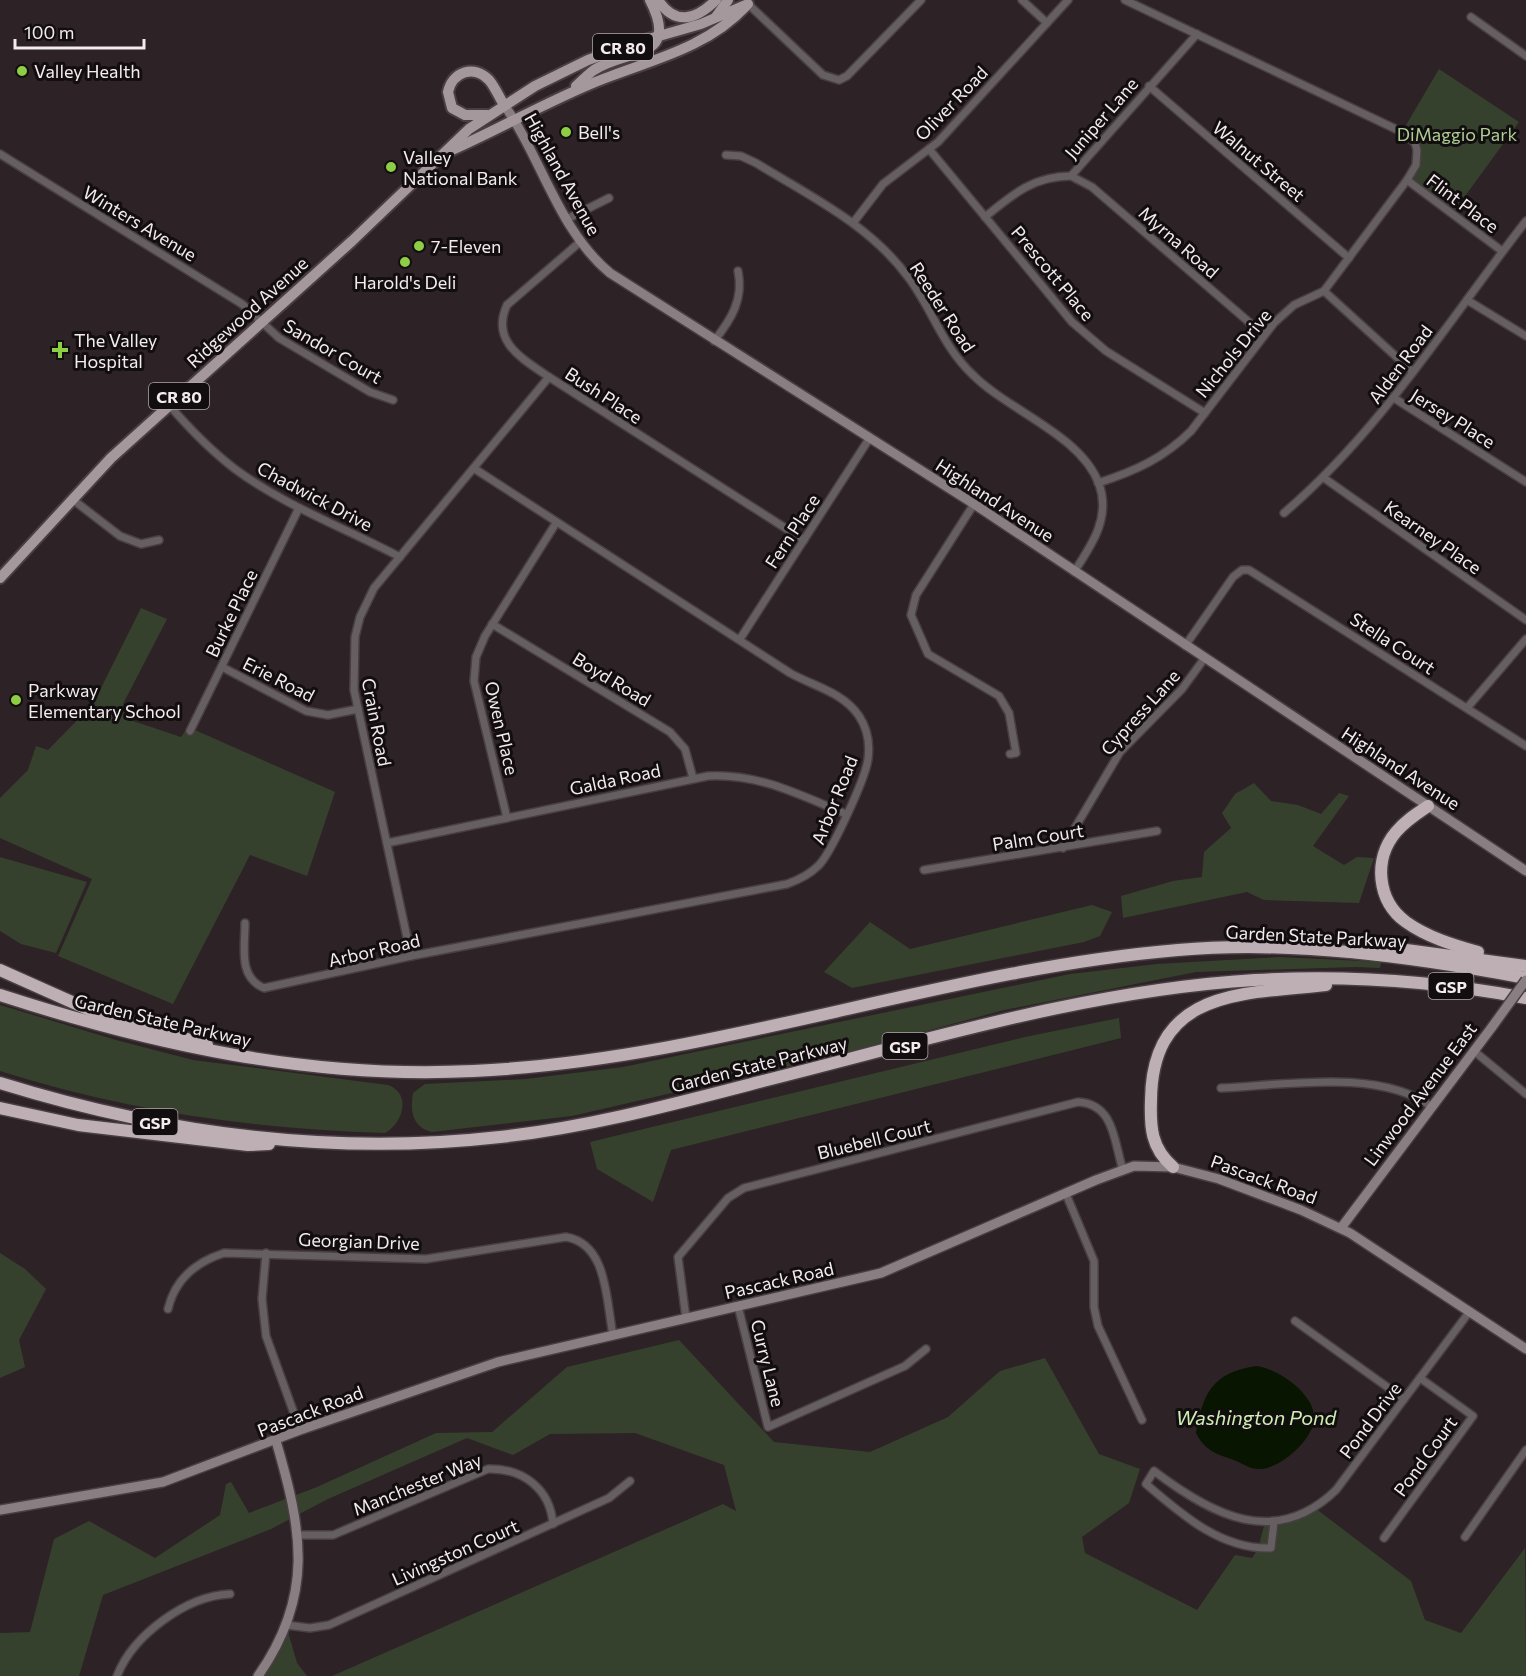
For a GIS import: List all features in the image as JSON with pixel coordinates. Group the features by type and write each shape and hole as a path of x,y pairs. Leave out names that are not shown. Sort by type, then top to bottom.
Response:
{"highway":[{"path":"1428,806 1403,824 1384,853 1381,869 1383,886 1393,909 1406,922 1434,937 1462,947 1526,962"},
{"name":"Garden State Parkway","path":"0,995 133,1035 254,1060 316,1067 408,1072 471,1071 564,1064 657,1049 1055,967 1116,957 1248,942 1384,947 1526,966"},
{"name":"Garden State Parkway","path":"1210,948 1382,955 1526,979"},
{"path":"0,970 103,1015 254,1060"},
{"path":"1173,1167 1157,1149 1152,1137 1151,1086 1160,1052 1179,1023 1197,1009 1236,994 1265,989 1302,988 1375,979"},
{"name":"Garden State Parkway","path":"0,1083 98,1110 159,1123 251,1137 313,1142 407,1144 532,1133 625,1116 988,1025 1126,996 1252,980 1375,979 1438,985 1526,998"},
{"path":"0,1108 78,1125 200,1140 248,1145 313,1142"}],"main road":[{"path":"568,94 594,70 645,51 659,36 659,22 650,0"},
{"path":"658,0 669,14 679,18 696,14 716,0"},
{"path":"716,18 728,0"},
{"name":"Ridgewood Avenue","path":"0,578 72,499 168,405 446,153 469,129 504,105 588,60 716,18 751,2"},
{"name":"Ridgewood Avenue","path":"446,153 568,94 695,44 731,22 751,2"},
{"path":"489,115 465,115 452,108 448,92 456,76 469,71 484,76 504,105"}],"street":[{"path":"751,2 823,75 839,80 847,76 921,0"},
{"path":"1022,0 1047,23"},
{"name":"Oliver Road","path":"853,223 883,184 929,149 1068,0"},
{"path":"1125,0 1197,34"},
{"path":"1471,17 1526,56"},
{"name":"Juniper Lane","path":"985,216 1029,183 1053,176 1071,176 1197,34"},
{"name":"Nichols Drive","path":"1098,483 1133,472 1162,456 1191,431 1264,335 1294,305 1324,291 1416,165 1418,150 1415,143 1404,134 1197,34"},
{"name":"Walnut Street","path":"1149,86 1349,258"},
{"name":"Highland Avenue","path":"504,105 514,119 580,242 610,273 974,504 1526,871"},
{"name":"Prescott Place","path":"929,149 1059,307 1087,336 1205,413"},
{"name":"Winters Avenue","path":"0,154 242,303 261,322"},
{"name":"Reeder Road","path":"726,155 741,156 756,163 853,223 876,242 908,277 949,347 974,376 1073,447 1084,458 1098,483 1103,501 1101,527 1074,572"},
{"name":"Myrna Road","path":"1071,176 1092,187 1264,335"},
{"name":"Flint Place","path":"1407,180 1502,251"},
{"path":"567,219 609,198"},
{"name":"Alden Road","path":"1284,513 1324,478 1394,399 1526,221"},
{"name":"Bush Place","path":"580,242 507,305 502,317 504,336 509,345 549,377 804,540"},
{"path":"714,340 730,321 738,302 741,284 738,271"},
{"path":"1324,291 1413,372"},
{"path":"1467,300 1526,336"},
{"name":"Sandor Court","path":"261,322 279,338 370,392 393,400"},
{"name":"Crain Road","path":"411,956 358,709 353,656 360,617 374,588 475,470 549,377"},
{"name":"Jersey Place","path":"1394,399 1526,482"},
{"name":"Chadwick Drive","path":"168,405 203,441 234,468 299,508 343,527 400,557"},
{"name":"Fern Place","path":"740,639 869,439"},
{"name":"Arbor Road","path":"245,924 247,974 252,983 264,988 274,987 411,956 787,884 809,874 826,857 868,762 868,738 859,716 841,698 790,673 475,470"},
{"name":"Kearney Place","path":"1324,478 1526,620"},
{"path":"72,499 120,536 141,544 159,540"},
{"path":"974,504 916,595 911,615 928,654 992,689 1006,704 1016,753 1010,754"},
{"name":"Burke Place","path":"190,731 299,508"},
{"name":"Owen Place","path":"507,818 474,681 478,651 492,624 556,523"},
{"name":"Stella Court","path":"1185,646 1233,577 1243,570 1256,573 1526,746"},
{"name":"Boyd Road","path":"492,624 670,732 685,748 693,778"},
{"path":"1467,708 1526,639"},
{"name":"Cypress Lane","path":"1064,848 1120,752 1182,689 1204,659"},
{"name":"Erie Road","path":"222,667 306,711 328,715 358,709"},
{"name":"Galda Road","path":"387,843 693,778 723,775 761,780 846,814"},
{"name":"Palm Court","path":"924,870 1157,831"},
{"name":"Linwood Avenue East","path":"1341,1228 1526,979"},
{"path":"1474,1051 1526,1094"},
{"path":"1221,1088 1376,1083 1406,1092 1432,1107"},
{"name":"Bluebell Court","path":"686,1318 678,1257 728,1198 744,1188 1078,1102 1094,1105 1106,1116 1115,1133 1123,1170"},
{"name":"Pascack Road","path":"0,1510 163,1482 276,1442 300,1430 470,1370 881,1274 1123,1170 1146,1165 1173,1167 1219,1179 1341,1228 1526,1348"},
{"path":"1066,1194 1094,1261 1095,1317 1142,1420"},
{"name":"Georgian Drive","path":"168,1309 180,1281 200,1263 224,1253 266,1252 426,1259 557,1238 574,1238 589,1247 598,1261 613,1335"},
{"path":"266,1252 262,1299 266,1336 300,1430"},
{"name":"Curry Lane","path":"738,1306 768,1427 905,1366 926,1349"},
{"name":"Pond Drive","path":"1274,1522 1271,1548 1258,1549 1213,1534 1183,1516 1146,1484 1155,1471 1179,1490 1210,1508 1247,1520 1274,1522 1303,1514 1326,1500 1470,1311"},
{"path":"1295,1321 1404,1399"},
{"name":"Pond Court","path":"1384,1538 1473,1416 1419,1378"},
{"path":"258,1676 286,1625 297,1582 299,1535 292,1496 276,1442"},
{"path":"1465,1538 1526,1450"},
{"name":"Manchester Way","path":"299,1535 333,1535 488,1469 512,1471 532,1482 546,1498 553,1524"},
{"name":"Livingston Court","path":"286,1625 310,1628 329,1625 609,1498 630,1481"},
{"path":"117,1676 128,1654 151,1628 210,1595 230,1594"}],"green space":[{"name":"DiMaggio Park","path":"1439,69 1519,122 1452,214 1407,180 1416,165 1417,150 1402,132"},
{"path":"141,608 167,619 123,704 130,720 181,737 188,727 335,792 307,876 250,855 173,1004 58,956 92,879 0,838 0,798 28,770 36,746 48,750 93,704"},
{"path":"1254,783 1271,801 1298,805 1321,814 1339,793 1349,796 1313,846 1344,865 1357,857 1374,858 1359,903 1264,900 1247,892 1123,918 1121,896 1173,881 1202,877 1204,852 1231,828 1222,813 1235,794"},
{"path":"0,857 87,882 56,953 21,944 0,931"},
{"path":"1092,905 1112,912 1100,936 1084,942 852,988 824,972 870,922 910,949"},
{"path":"1280,957 1381,962 1380,968 1196,972 1004,1010 841,1054 572,1116 432,1132 425,1130 416,1122 412,1112 413,1093 425,1084 526,1079 623,1067 1070,974 1157,964"},
{"path":"0,1005 116,1040 193,1060 388,1085 396,1089 400,1095 402,1109 396,1123 385,1133 336,1131 190,1116 47,1085 0,1071"},
{"path":"1119,1018 1121,1038 671,1150 653,1202 597,1169 590,1142 1025,1037"},
{"path":"0,1253 25,1269 46,1289 19,1340 25,1367 0,1378"},
{"path":"679,1340 774,1442 870,1452 948,1417 1000,1371 1045,1358 1099,1454 1140,1469 1129,1503 1082,1537 1085,1553 1197,1610 1235,1555 1252,1558 1258,1549 1265,1522 1315,1508 1411,1581 1425,1620 1461,1633 1525,1548 1526,1676 332,1676 723,1504 736,1511 724,1465 635,1433 550,1434 513,1455 467,1438 328,1499 271,1529 103,1595 79,1676 0,1676 0,1633 30,1632 54,1539 89,1521 155,1558 220,1515 226,1484 231,1482 249,1513 317,1487 436,1433 492,1432 567,1367"},
{"path":"286,1625 297,1663 307,1676 258,1676"}],"water":[{"name":"Washington Pond","path":"1256,1366 1284,1377 1302,1392 1313,1409 1314,1418 1309,1435 1295,1451 1278,1464 1261,1469 1249,1467 1215,1453 1206,1447 1196,1433 1202,1407 1212,1387 1229,1374"}],"place":[{"name":"Valley Health","path":"22,71"},
{"name":"Bell's","path":"566,132"},
{"name":"Valley National Bank","path":"391,167"},
{"name":"7-Eleven","path":"419,246"},
{"name":"Harold's Deli","path":"405,262"},
{"name":"The Valley Hospital","path":"60,350"},
{"name":"Parkway Elementary School","path":"16,700"}]}
